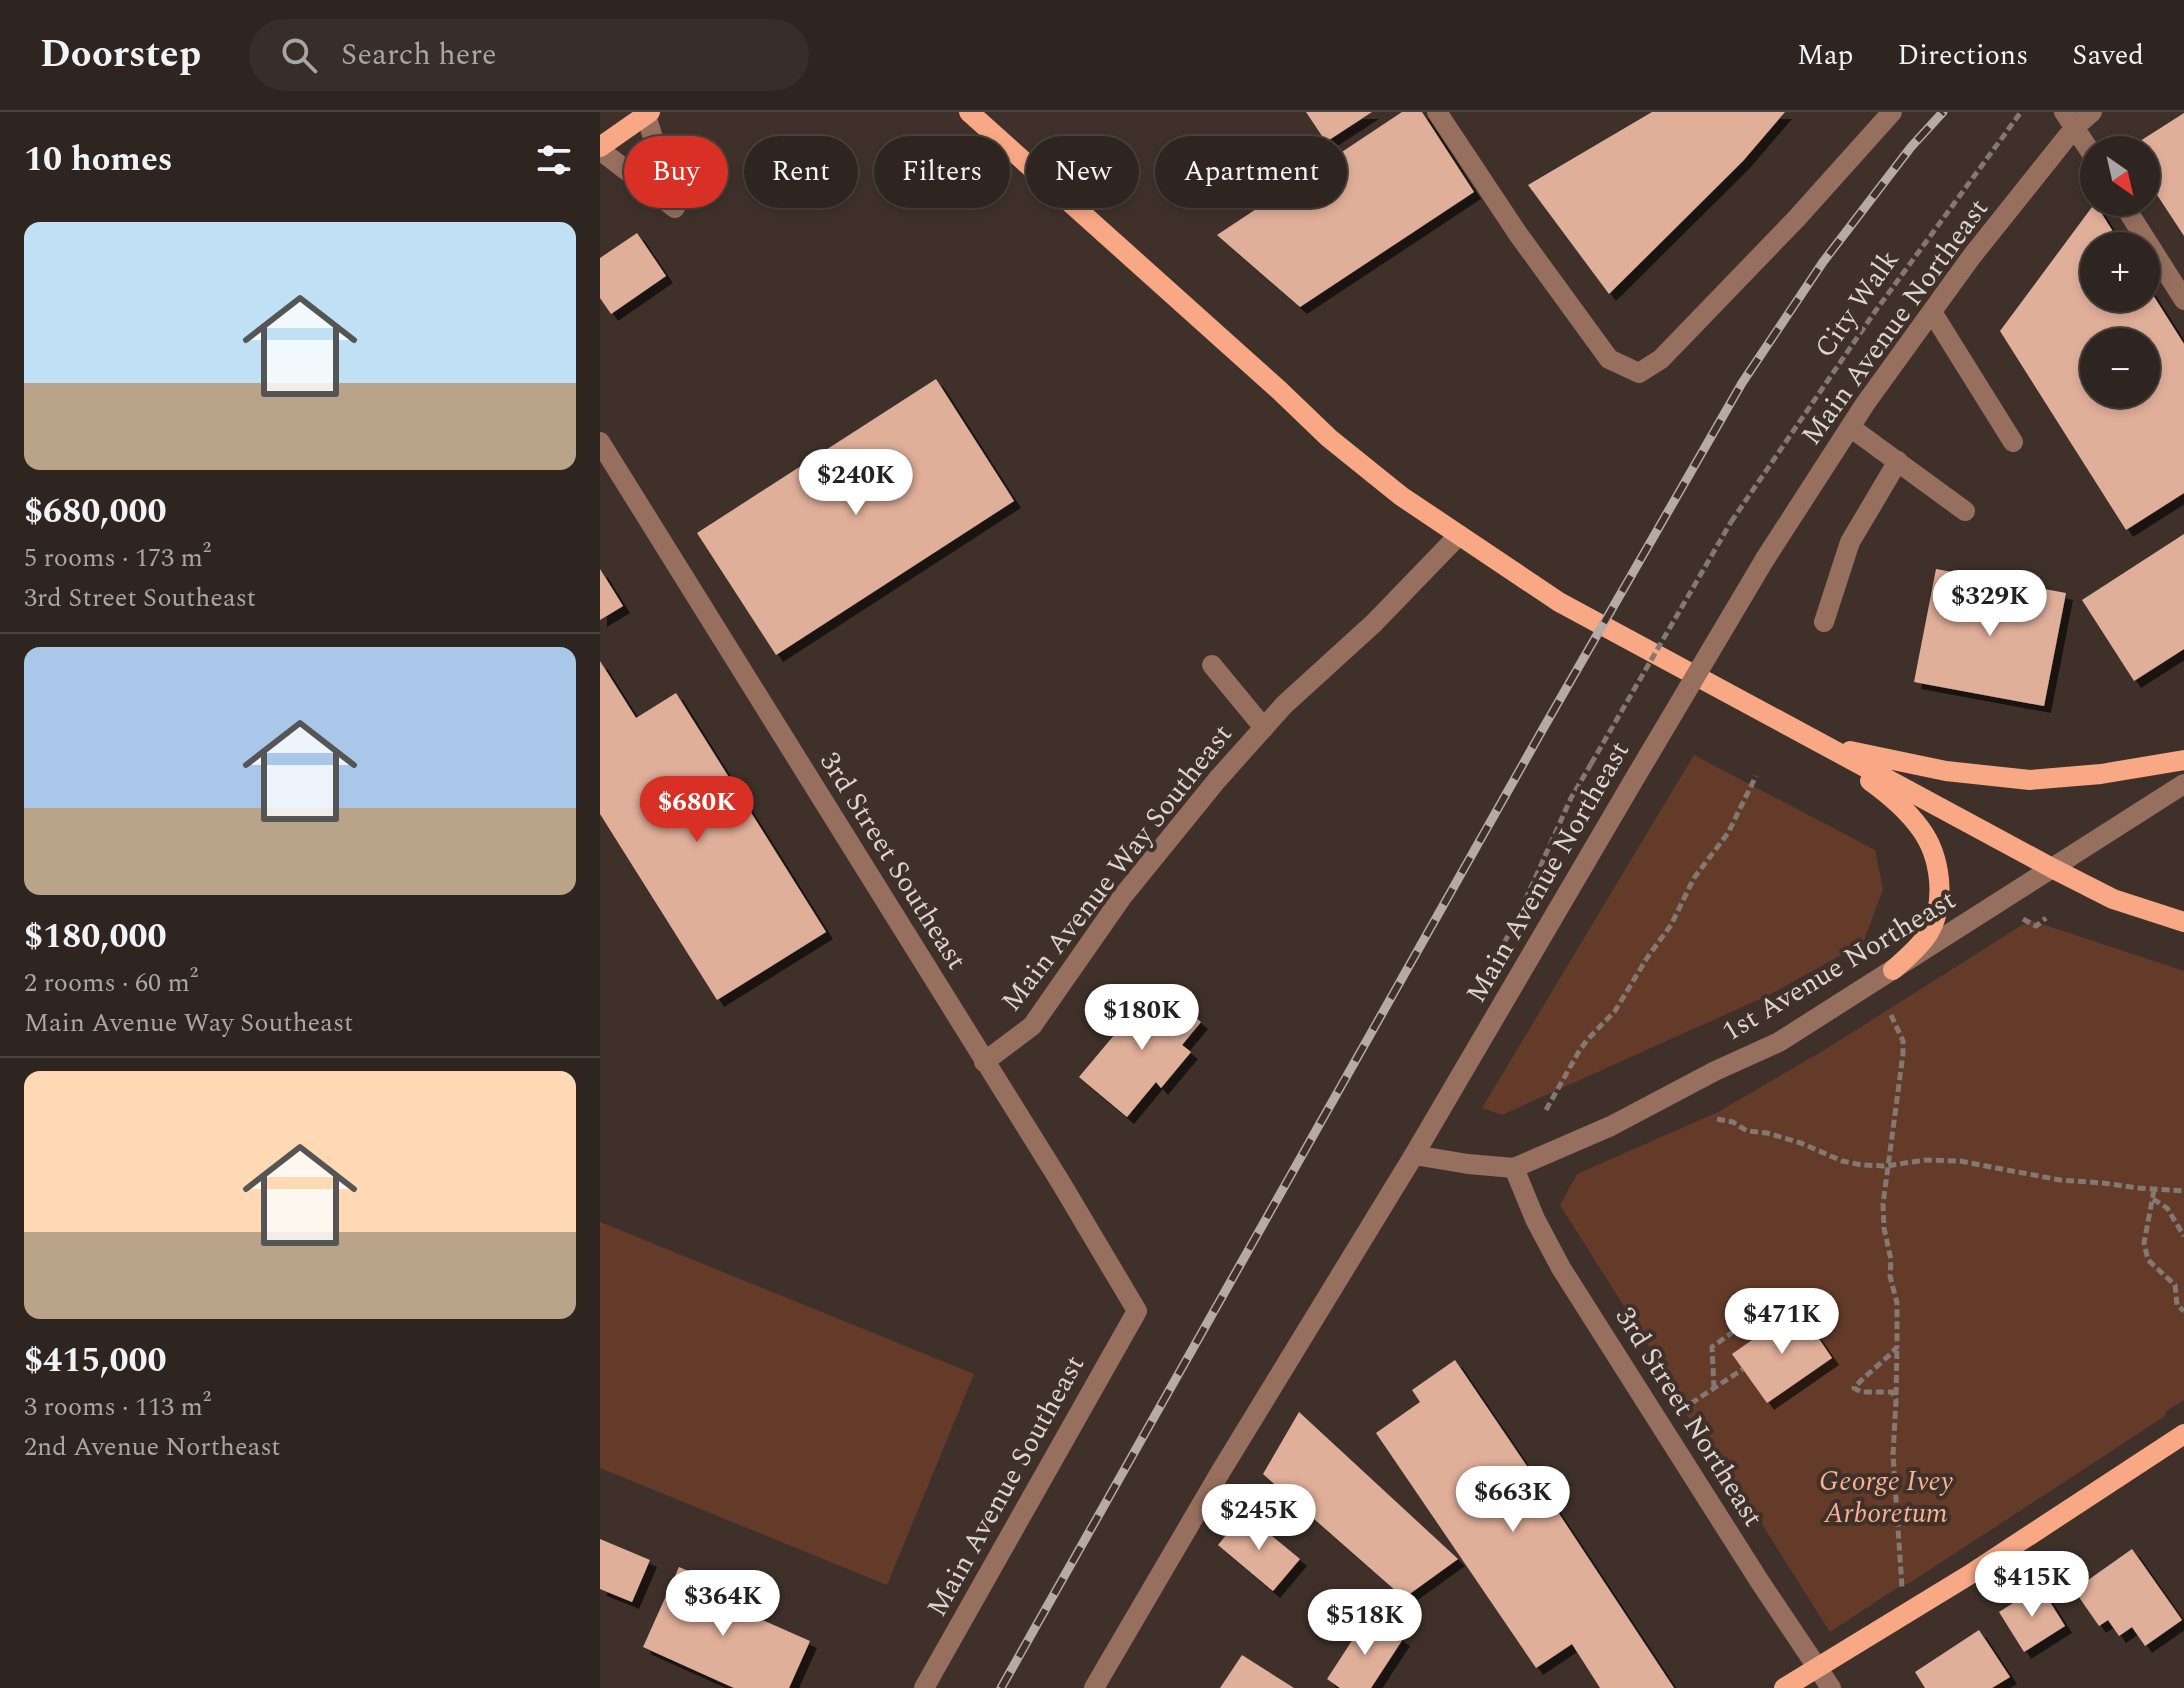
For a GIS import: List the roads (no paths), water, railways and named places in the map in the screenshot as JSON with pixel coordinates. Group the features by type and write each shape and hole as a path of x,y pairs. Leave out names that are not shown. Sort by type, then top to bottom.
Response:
{"main road":[{"path":"969,112 1329,438 1401,496 1559,602 2052,868 2113,899 2184,922"},
{"path":"600,149 647,113"},
{"path":"1826,746 1946,771 2030,780 2101,774 2184,760"},
{"path":"1826,746 1885,792 1921,828 1936,861 1938,906 1930,932 1893,970"},
{"path":"1784,1688 1969,1575 2184,1434"}],"street":[{"path":"1437,112 1518,234 1609,359 1639,373 1661,359 1797,218 1892,112"},
{"name":"Main Avenue Northeast","path":"1094,1688 1221,1471 1414,1155 1765,559 1850,427 2069,120 2092,112"},
{"path":"600,149 675,208 647,113"},
{"path":"2131,216 2184,300"},
{"path":"1932,312 2013,442"},
{"path":"1850,427 1965,511"},
{"name":"3rd Street Southeast","path":"600,442 1137,1311"},
{"path":"1824,622 1850,542 1898,461"},
{"name":"Main Avenue Way Southeast","path":"984,1062 1032,1026 1122,897 1217,780 1284,705 1374,623 1459,535"},
{"path":"1212,665 1264,728"},
{"name":"1st Avenue Northeast","path":"1414,1155 1514,1168 1611,1126 1715,1071 1779,1042 2184,784"},
{"name":"3rd Street Northeast","path":"1514,1168 1535,1219 1561,1268 1831,1688"},
{"name":"Main Avenue Southeast","path":"924,1688 1137,1311"}],"railway":[{"path":"1001,1688 1742,383 1823,262 1911,147 1943,112"}],"park label":[{"name":"George Ivey Arboretum","path":"1886,1497"}]}
